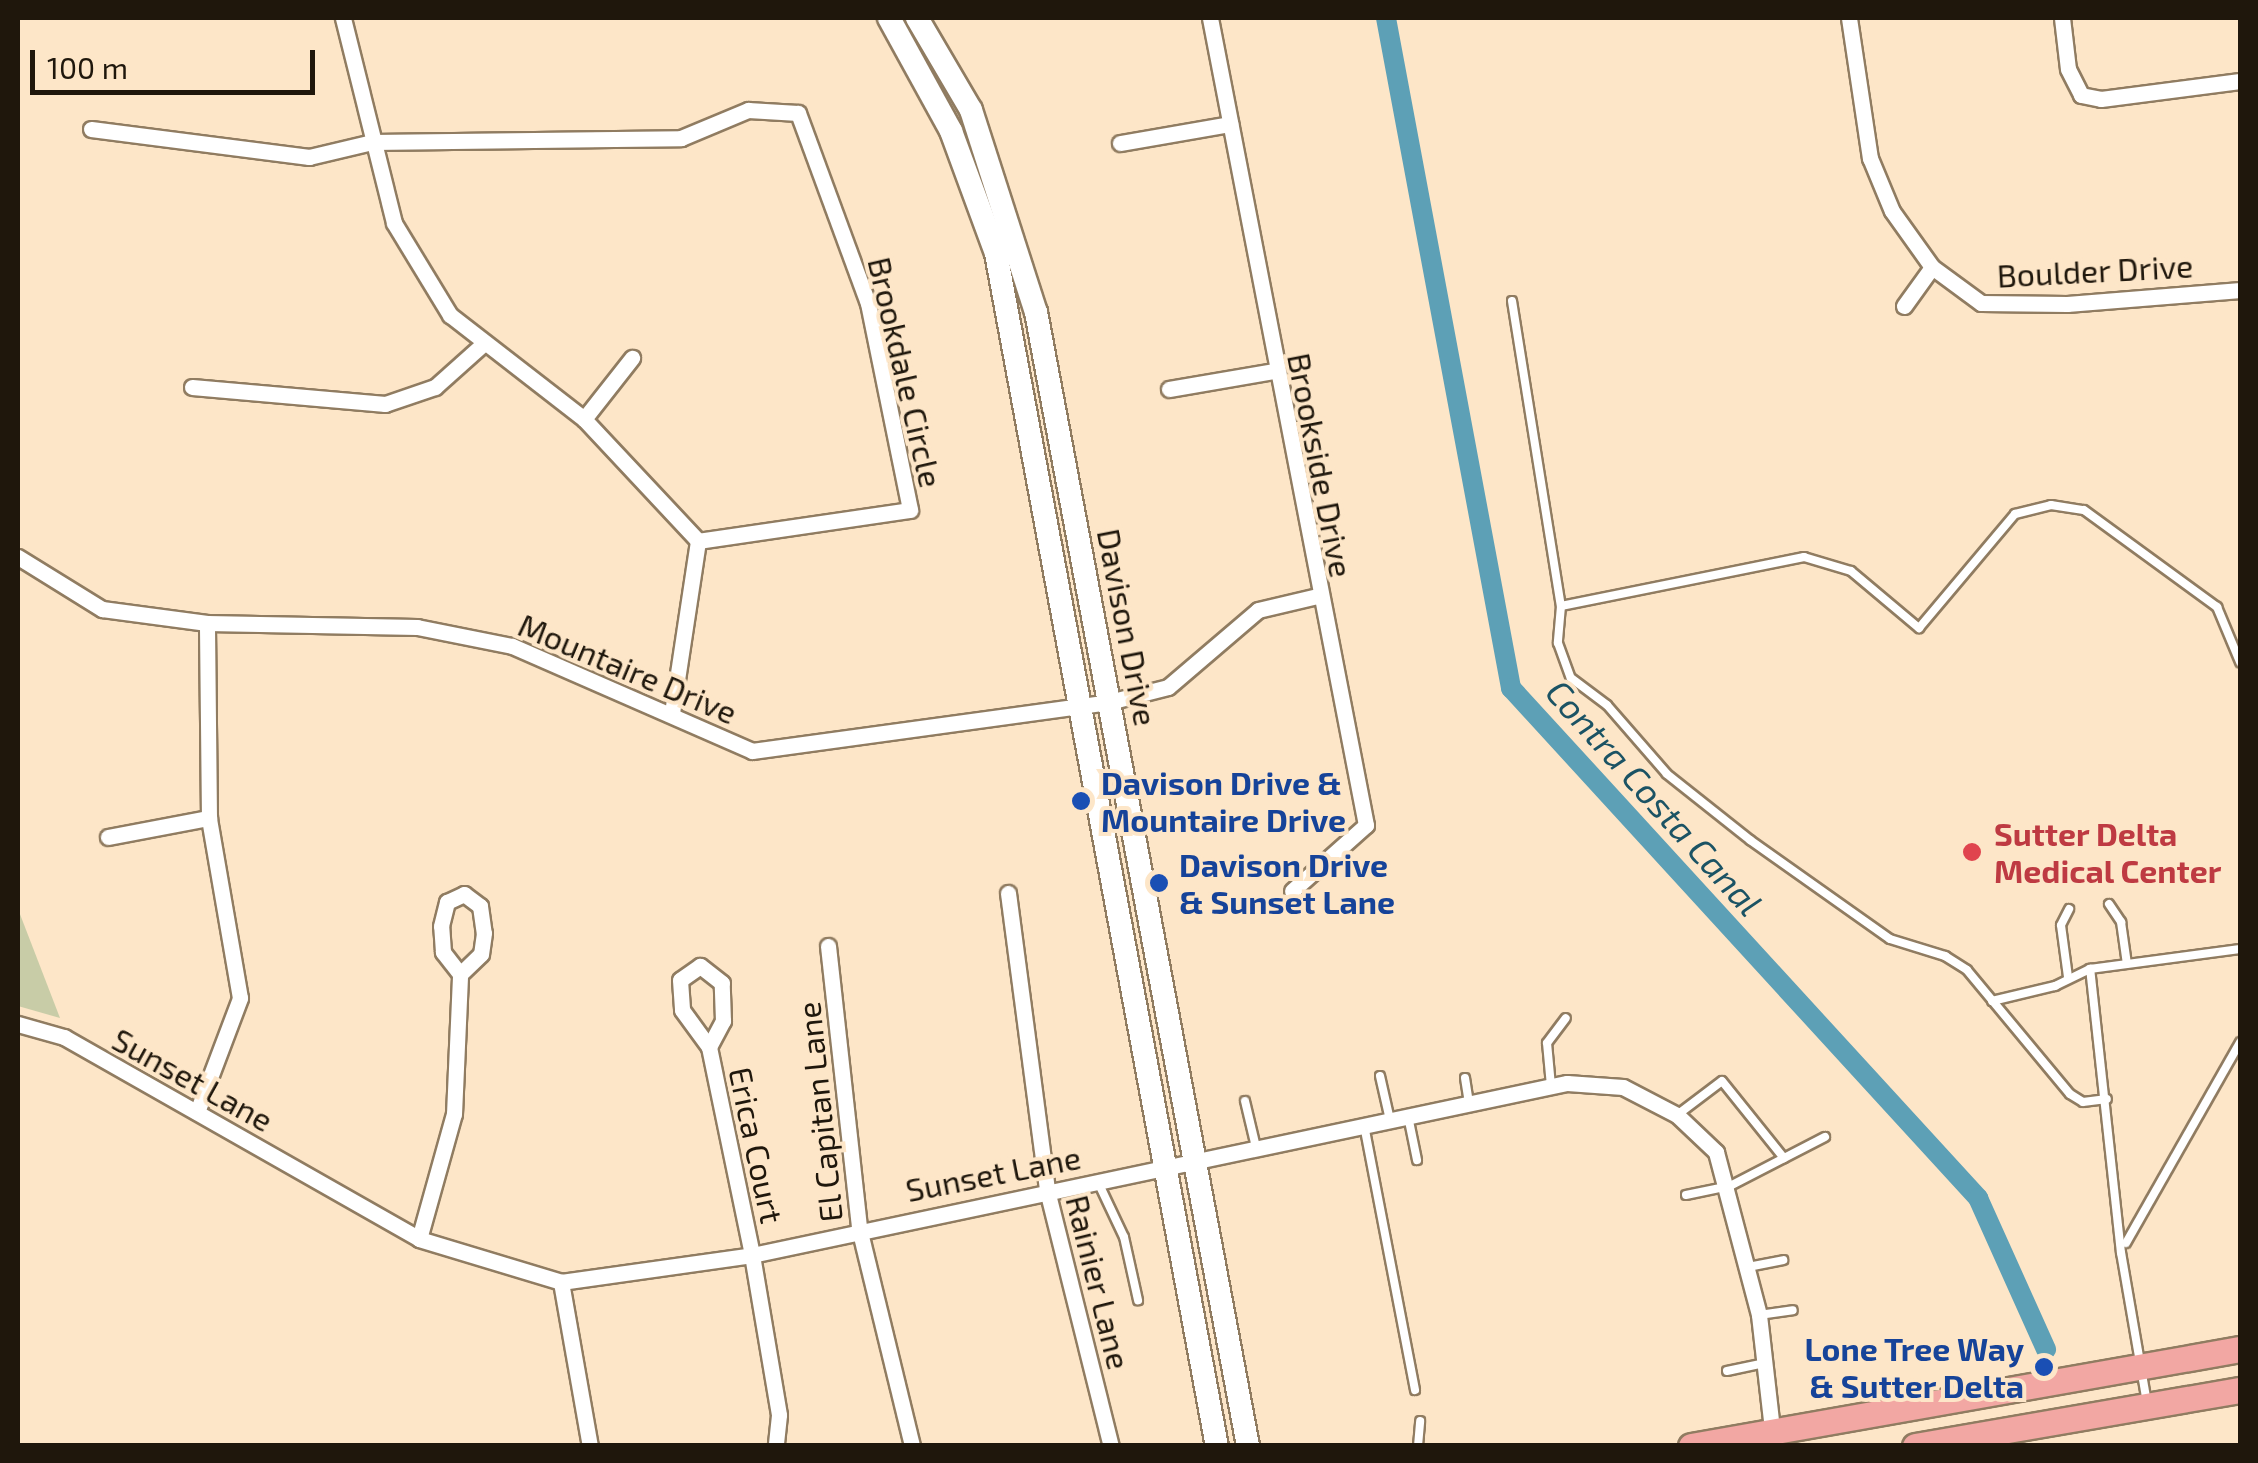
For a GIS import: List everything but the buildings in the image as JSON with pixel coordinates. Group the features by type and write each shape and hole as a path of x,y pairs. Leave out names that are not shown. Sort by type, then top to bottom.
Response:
{"main road":[{"name":"Davison Drive","path":"888,18 951,131 996,253 1084,706 1217,1446"},
{"name":"Davison Drive","path":"917,18 971,110 1018,248 1109,702 1248,1446"},
{"path":"1691,1446 1773,1438 2240,1349"},
{"path":"1915,1446 2240,1390"}],"street":[{"path":"343,18 394,223 450,314 482,345 584,419 698,540 672,713"},
{"name":"Brookside Drive","path":"1210,18 1274,371 1366,825 1292,891"},
{"name":"Boulder Drive","path":"1849,18 1870,158 1892,211 1932,267 1981,303 2067,304 2240,290"},
{"path":"2062,18 2068,69 2081,95 2101,99 2240,81"},
{"name":"Brookdale Circle","path":"372,142 681,138 748,110 798,114 868,303 910,510 698,540"},
{"path":"1120,144 1230,124"},
{"path":"91,129 309,157 372,142"},
{"path":"1904,306 1932,267"},
{"path":"192,388 385,404 435,387 482,345"},
{"path":"584,419 632,358"},
{"path":"1169,389 1274,371"},
{"name":"Mountaire Drive","path":"18,557 102,609 207,623 417,627 512,646 752,751 1084,706 1168,687 1258,610 1318,596"},
{"path":"197,1112 240,998 209,818 207,623"},
{"path":"108,836 209,818"},
{"name":"Rainier Lane","path":"1008,893 1047,1190 1111,1446"},
{"path":"419,1240 454,1114 460,974 443,952 441,926 447,902 464,894 480,906 484,933 481,954 460,974"},
{"name":"El Capitan Lane","path":"828,946 859,1228 912,1446"},
{"name":"Erica Court","path":"709,1047 723,1021 722,983 700,966 680,980 682,1010 709,1047 752,1255 778,1415 776,1446"},
{"name":"Sunset Lane","path":"18,1024 64,1037 419,1240 561,1282 752,1255 859,1228 1551,1086 1624,1087 1677,1115 1716,1152 1730,1186 1759,1315 1773,1438"},
{"path":"561,1282 590,1446"}],"lane":[{"path":"1512,301 1561,606 1558,643 1571,678 1606,706 1667,774 1890,940 1946,956 1967,970 2070,1094 2083,1102 2107,1099"},
{"path":"1561,606 1804,557 1851,571 1918,628 2015,514 2050,505 2084,510 2217,606 2240,662"},
{"path":"2110,904 2121,922 2127,964"},
{"path":"2068,977 2061,925 2070,909"},
{"path":"1992,1001 2090,969 2240,949"},
{"path":"2090,969 2148,1407"},
{"path":"1551,1086 1548,1043 1566,1018"},
{"path":"2125,1245 2240,1042"},
{"path":"1380,1076 1390,1120"},
{"path":"1465,1078 1470,1103"},
{"path":"1677,1115 1722,1082 1784,1158"},
{"path":"1244,1101 1256,1147"},
{"path":"1408,1116 1417,1160"},
{"path":"1364,1125 1415,1390"},
{"path":"1686,1195 1730,1186 1825,1137"},
{"path":"1097,1180 1124,1237 1138,1300"},
{"path":"1748,1268 1783,1260"},
{"path":"1759,1315 1793,1310"},
{"path":"1727,1371 1764,1364"},
{"path":"1418,1446 1420,1421"}],"green space":[{"path":"18,909 60,1018 18,1006"}],"waterway":[{"name":"Contra Costa Canal","path":"1386,18 1511,688 1978,1198 2046,1349"}],"place":[{"name":"Davison Drive & Mountaire Drive","path":"1081,801"},
{"name":"Sutter Delta Medical Center","path":"1972,852"},
{"name":"Davison Drive & Sunset Lane","path":"1159,883"},
{"name":"Lone Tree Way & Sutter Delta","path":"2044,1367"}]}
